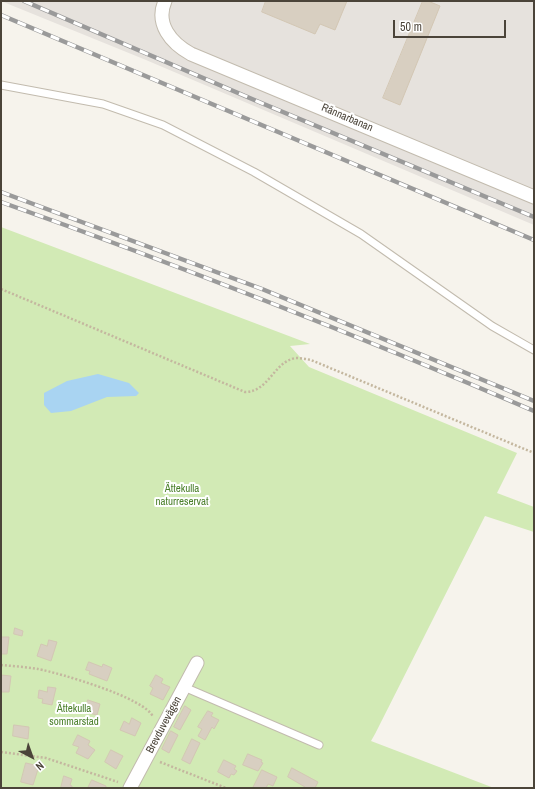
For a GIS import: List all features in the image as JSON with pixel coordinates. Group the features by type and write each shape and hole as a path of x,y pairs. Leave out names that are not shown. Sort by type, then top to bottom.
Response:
{"street":[{"name":"Rännarbanan","path":"165,1 162,15 166,31 175,43 191,54 534,197"},
{"name":"Brevduvevägen","path":"130,788 198,663"}],"lane":[{"path":"1,85 103,104 163,124 254,172 361,234 492,326 534,350"},
{"path":"184,687 319,745"}],"path":[{"path":"1,289 245,392 256,390 263,386 284,363 291,359 297,358 311,360 534,454"},
{"path":"1,665 38,669 91,684 146,708 151,713 153,720"},
{"path":"1,752 40,757 72,765 120,783 118,788"},
{"path":"147,756 226,788"}],"shaded area":[{"path":"1,1 534,1 534,225 146,60"}],"green space":[{"name":"Ättekulla naturreservat","path":"1,227 310,344 290,346 309,367 517,453 497,493 534,507 534,532 485,516 371,741 494,788 1,788"}],"water":[{"path":"98,374 129,383 139,393 136,396 107,397 71,411 51,413 44,405 44,393 67,381"}],"building":[{"path":"266,1 347,1 335,30 320,24 315,34 262,12"},
{"path":"423,1 428,1 440,6 400,105 383,98"},
{"path":"15,628 23,631 22,636 14,634"},
{"path":"1,637 9,637 7,654 1,654"},
{"path":"49,640 57,642 51,661 37,656 41,644 47,646"},
{"path":"89,662 102,667 103,664 112,668 107,681 89,674 90,671 86,670"},
{"path":"1,675 11,676 9,692 1,692"},
{"path":"156,675 163,679 161,683 170,687 163,700 150,694 153,688 150,686"},
{"path":"48,687 56,688 52,705 42,703 43,699 38,698 39,690 47,692"},
{"path":"88,700 100,704 97,715 85,712"},
{"path":"185,706 191,710 180,730 174,727"},
{"path":"208,711 213,713 211,716 219,720 214,729 212,727 205,740 198,736 202,729 198,727"},
{"path":"132,718 141,723 135,736 120,730 124,721 129,724"},
{"path":"14,725 29,727 28,739 13,736"},
{"path":"171,731 178,735 169,753 162,749"},
{"path":"78,735 90,741 88,745 95,750 88,759 76,753 79,747 73,745"},
{"path":"192,739 200,743 190,764 182,760"},
{"path":"111,750 123,756 116,769 105,762"},
{"path":"248,754 262,760 261,762 263,763 258,771 243,765"},
{"path":"224,760 236,766 234,769 237,771 234,775 231,774 229,778 218,772"},
{"path":"26,763 39,766 33,785 21,782"},
{"path":"292,768 318,782 315,788 304,788 305,787 288,777"},
{"path":"262,770 277,777 273,786 268,784 266,788 253,788"},
{"path":"64,776 72,779 70,785 72,788 61,788"},
{"path":"92,780 106,786 106,788 88,788"}],"railway":[{"path":"24,1 259,102 534,217"},
{"path":"1,15 534,240"},
{"path":"1,192 262,289 534,401"},
{"path":"1,202 136,251 269,302 534,411"}],"park label":[{"name":"Ättekulla sommarstad","path":"74,715"}]}
